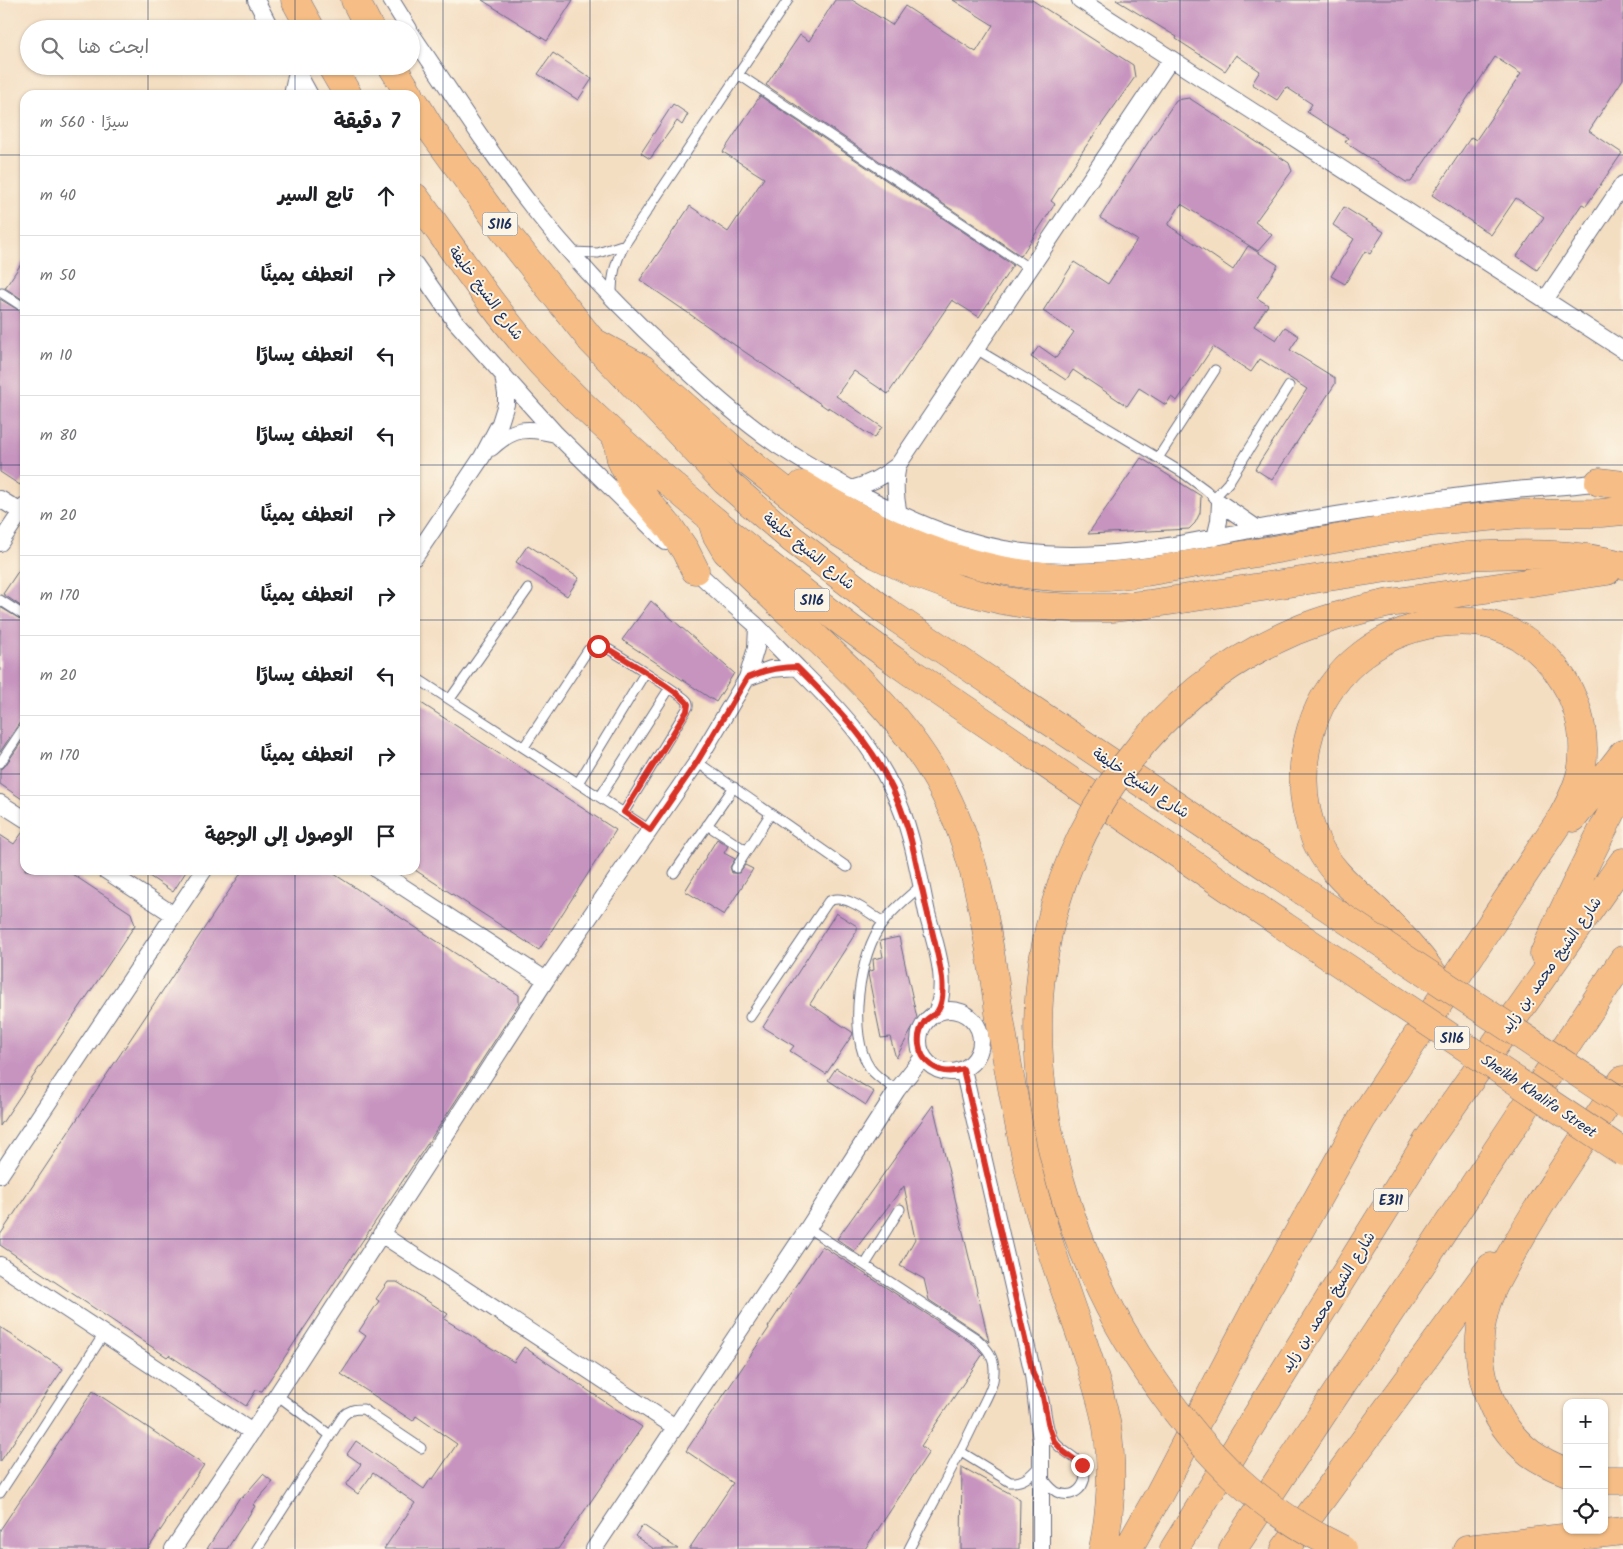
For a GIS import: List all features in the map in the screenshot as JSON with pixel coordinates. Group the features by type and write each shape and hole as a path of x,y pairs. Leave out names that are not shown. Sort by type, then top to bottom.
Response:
{"highway":[{"path":"295,0 306,20"},
{"path":"355,0 365,20"},
{"path":"336,75 345,90"},
{"path":"398,75 407,90"},
{"name":"شارع الشيخ خليفة","path":"420,112 505,231 592,341 725,481 755,508 838,575 932,643 1438,981"},
{"name":"شارع الشيخ خليفة","path":"420,204 505,321 578,402 617,439 711,518 798,589 880,650 1281,924"},
{"path":"592,341 643,370 738,454 839,533 877,555 917,574 958,589 1001,600 1038,606 1112,608 1452,558 1498,554 1558,555 1623,566"},
{"path":"617,439 621,460 633,485 670,528 685,550 695,570"},
{"path":"738,454 773,469 862,521 901,539 982,567 1055,577 1101,577 1146,572 1432,522 1512,515 1601,513 1623,510"},
{"path":"711,518 716,534 726,551 876,696 912,738 937,778 959,822 974,868 985,920 1016,1115 1033,1188 1099,1389 1107,1428 1111,1468 1110,1509 1103,1549"},
{"path":"1342,1549 1298,1526 1276,1511 1226,1470 1203,1446 1182,1421 1142,1364 1120,1330 1104,1298 1083,1250 1066,1201 1048,1124 1040,1064 1040,996 1049,930 1057,898 1081,835 1115,778 1141,745 1176,709 1208,682 1235,663 1264,646 1294,632 1325,619 1357,610 1390,603 1623,566"},
{"path":"1128,1549 1157,1498 1254,1312 1362,1119 1562,817 1574,794 1582,769 1583,743 1580,717 1571,692 1557,670 1539,651 1518,636 1494,626 1463,622 1431,624 1401,632 1373,646 1348,666 1328,691 1314,719 1305,749 1302,780 1306,812 1317,842 1333,869 1401,935 1421,957 1438,981"},
{"path":"1490,926 1623,754"},
{"path":"1522,1004 1564,906 1623,792"},
{"name":"شارع الشيخ محمد بن زايد","path":"1174,1549 1428,1140 1623,862"},
{"name":"Sheikh Khalifa Street","path":"1281,924 1620,1151"},
{"path":"1233,1549 1623,960"},
{"name":"S116","path":"1438,981 1623,1103"},
{"path":"1563,1470 1530,1453 1513,1437 1499,1418 1488,1394 1481,1367 1480,1341 1484,1314 1492,1288 1534,1213 1623,1080"},
{"path":"1285,1549 1486,1272 1534,1213"},
{"path":"1608,1480 1623,1480"},
{"path":"1467,1549 1623,1531"}],"street":[{"path":"256,0 267,20"},
{"path":"391,0 403,20"},
{"path":"1080,0 1623,350"},
{"path":"420,46 502,166 569,252 612,300 686,370 737,414 775,443 820,472 899,514 932,528 996,548 1055,555 1085,556 1127,552 1216,538 1258,529 1444,499 1615,482"},
{"path":"851,489 868,484 884,476 898,465 1171,59"},
{"path":"293,90 295,75"},
{"path":"299,75 307,90"},
{"path":"1546,300 1623,184"},
{"path":"420,271 454,320 556,434 695,570 757,627 839,709 860,734 894,791 915,852 942,980 940,1003 936,1012"},
{"path":"420,550 482,457 504,414 506,394 503,374"},
{"path":"482,457 499,440 515,431 533,429 556,434"},
{"path":"898,465 895,481 895,498 899,514"},
{"path":"0,499 20,508"},
{"path":"1217,500 1258,529"},
{"path":"1216,538 1219,521 1217,500"},
{"path":"0,543 20,513"},
{"path":"172,1549 252,1432 546,980 697,762 747,678 756,648 757,627"},
{"path":"747,678 771,669 797,667"},
{"path":"0,802 20,816"},
{"path":"113,875 174,915"},
{"path":"0,1175 201,875"},
{"path":"385,875 546,980"},
{"path":"957,1010 970,1017 978,1028 982,1041 981,1048 974,1061 963,1069 948,1072 941,1070 928,1063 923,1057 919,1045 920,1032 926,1020 936,1012 957,1010"},
{"path":"594,1549 808,1228 897,1090 923,1057"},
{"path":"963,1069 1033,1374 1041,1441 1041,1549"},
{"path":"381,1234 675,1427"},
{"path":"0,1265 252,1432"}],"lane":[{"path":"612,300 614,270 625,244 788,0"},
{"path":"738,74 1030,269"},
{"path":"569,252 583,254 598,253 625,244"},
{"path":"2,293 20,305"},
{"path":"976,349 1195,481 1217,500 1289,386"},
{"path":"1158,458 1215,370"},
{"path":"450,700 528,589"},
{"path":"0,600 20,613"},
{"path":"524,747 588,650 592,647 603,646 645,673 686,700 688,704 687,711 624,812"},
{"path":"578,783 645,673"},
{"path":"420,680 650,830"},
{"path":"600,797 669,689"},
{"path":"0,762 20,733"},
{"path":"697,762 847,868"},
{"path":"674,873 734,787"},
{"path":"736,868 771,813"},
{"path":"707,825 747,851"},
{"path":"897,1090 870,1069 862,1048 858,998 865,960 871,943 883,922 921,886"},
{"path":"750,1017 828,902 832,899 846,899 883,922"},
{"path":"865,1265 900,1209"},
{"path":"808,1228 983,1344 991,1356 994,1370 991,1385 961,1452 909,1549"},
{"path":"0,1493 104,1334"},
{"path":"961,1452 1010,1482 1026,1479 1041,1470 1053,1489 1059,1493 1066,1494 1078,1491 1085,1479 1082,1465 1064,1452 1054,1441 1042,1392 1033,1374"},
{"path":"276,1395 330,1435"},
{"path":"258,1549 330,1435 348,1411 363,1409 421,1448"}],"building":[{"path":"482,0 573,0 547,41"},
{"path":"835,0 852,0 892,25 905,6 976,52 993,25 953,0 1032,0 1133,65 1135,77 1084,149 1051,201 1055,204 1021,256 766,85 800,35 809,41"},
{"path":"1116,0 1623,0 1623,79 1589,131 1622,153 1586,206 1582,204 1537,270 1517,256 1544,217 1516,198 1491,235 1432,195 1471,137 1476,140 1521,74 1495,57 1411,182 1406,182 1345,142 1348,138 1307,112 1312,104 1286,87 1277,100 1252,84 1260,71 1236,55 1225,71 1176,39 1177,37"},
{"path":"553,53 592,79 578,100 538,74"},
{"path":"760,96 1013,265 979,317 952,300 888,394 854,371 836,396 882,427 874,438 828,407 828,409 640,280 690,206 728,232 764,178 723,152"},
{"path":"1189,98 1289,163 1292,171 1255,222 1272,235 1258,251 1181,204 1168,225 1233,270 1248,246 1278,265 1257,298 1268,305 1254,326 1276,340 1285,327 1299,336 1290,350 1335,378 1335,384 1272,480 1255,469 1307,389 1260,359 1251,372 1213,347 1177,401 1171,397 1166,405 1139,388 1127,406 1073,370 1066,380 1031,357 1039,346 1056,358 1074,332 1043,311 1074,262 1108,284 1137,240 1100,218 1176,100"},
{"path":"673,104 688,114 682,125 677,121 650,159 641,153"},
{"path":"1344,207 1384,232 1370,254 1365,251 1345,284 1331,276 1354,239 1333,225"},
{"path":"20,266 20,298 5,288"},
{"path":"0,299 20,311 20,485 0,472"},
{"path":"1141,458 1201,496 1200,513 1195,523 1189,529 1088,534"},
{"path":"528,545 579,578 567,596 516,562"},
{"path":"20,568 20,606 3,594"},
{"path":"651,601 734,673 716,702 622,640"},
{"path":"0,607 20,619 20,722 0,752"},
{"path":"420,702 616,830 539,950 420,873"},
{"path":"20,744 20,798 0,784 0,769 5,766"},
{"path":"0,835 14,844 20,836 20,875 74,875 131,913 135,925 0,1126"},
{"path":"717,839 728,846 724,853 735,859 730,867 732,873 739,873 745,865 753,869 724,915 685,891"},
{"path":"148,875 184,875 173,892"},
{"path":"240,875 336,875 519,995 519,1003 440,1125 262,1391 256,1390 246,1406 169,1355 167,1357 0,1245 0,1235"},
{"path":"836,913 857,926 857,931 810,1004 853,1034 826,1074 790,1051 794,1046 763,1027"},
{"path":"899,937 919,1027 912,1029 896,1058 890,1037 881,1038 868,974 869,971 874,970 873,959 883,957 880,941"},
{"path":"836,1068 874,1092 866,1105 828,1080"},
{"path":"933,1105 989,1342 929,1300 924,1279 900,1266 915,1239 904,1186 854,1251 837,1239"},
{"path":"822,1246 973,1344 983,1354 921,1446 929,1452 865,1549 689,1549 733,1483 686,1451"},
{"path":"388,1282 397,1282 448,1314 444,1319 514,1362 524,1347 642,1427 558,1549 384,1549 415,1503 373,1473 358,1494 346,1485 361,1464 347,1454 356,1441 424,1489 457,1444 416,1416 413,1421 341,1374 366,1336 359,1331 379,1301 376,1299"},
{"path":"0,1327 63,1369 0,1462"},
{"path":"93,1391 204,1465 148,1549 0,1549 0,1530"},
{"path":"962,1467 1020,1499 1019,1549 961,1549"},
{"path":"263,1474 273,1482 253,1505 255,1506 227,1549 207,1549 240,1497 242,1498"},
{"path":"643,1525 678,1549 654,1549 635,1536"}],"route":[{"path":"598,646 603,646 645,673 686,700 688,704 687,711 624,812 650,830 697,762 747,678 759,672 784,667 797,667 839,709 860,734 878,762 894,791 915,852 942,980 940,1003 936,1012 922,1026 918,1038 920,1051 928,1063 941,1070 956,1072 963,1069 1033,1374 1045,1401 1051,1434 1054,1441 1064,1452 1082,1465"}]}
